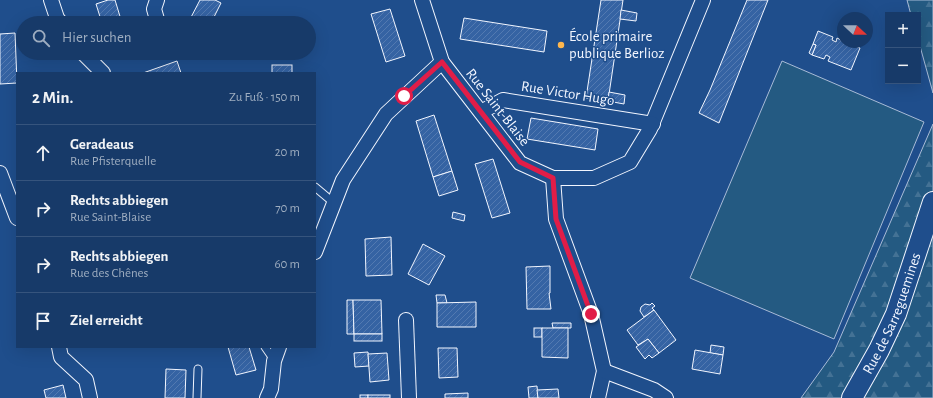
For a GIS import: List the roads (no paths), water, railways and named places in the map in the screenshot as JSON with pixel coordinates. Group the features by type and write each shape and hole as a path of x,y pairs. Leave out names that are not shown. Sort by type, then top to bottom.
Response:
{"main road":[{"name":"Rue de Sarreguemines","path":"852,398 879,350 896,314 933,202"}],"street":[{"path":"51,0 56,16"},
{"path":"156,16 154,9 157,0"},
{"name":"Rue Saint-Blaise","path":"422,0 442,62 520,162 553,178 594,178 630,162 653,124 703,0"},
{"path":"90,60 102,72"},
{"path":"316,249 343,180 386,114 442,62"},
{"name":"Rue Victor Hugo","path":"481,112 504,100 653,124"},
{"path":"0,173 16,215"},
{"path":"553,178 556,219 591,314 604,371 598,398"},
{"path":"406,320 409,398"},
{"path":"59,348 61,356 86,380 90,398"},
{"path":"267,398 270,389 274,361 279,348"},
{"path":"604,371 654,390 666,398"}],"lane":[{"path":"316,189 334,203"},
{"path":"267,348 274,361"},
{"path":"197,398 198,369"}],"place":[{"name":"École primaire publique Berlioz","path":"561,45"}]}
